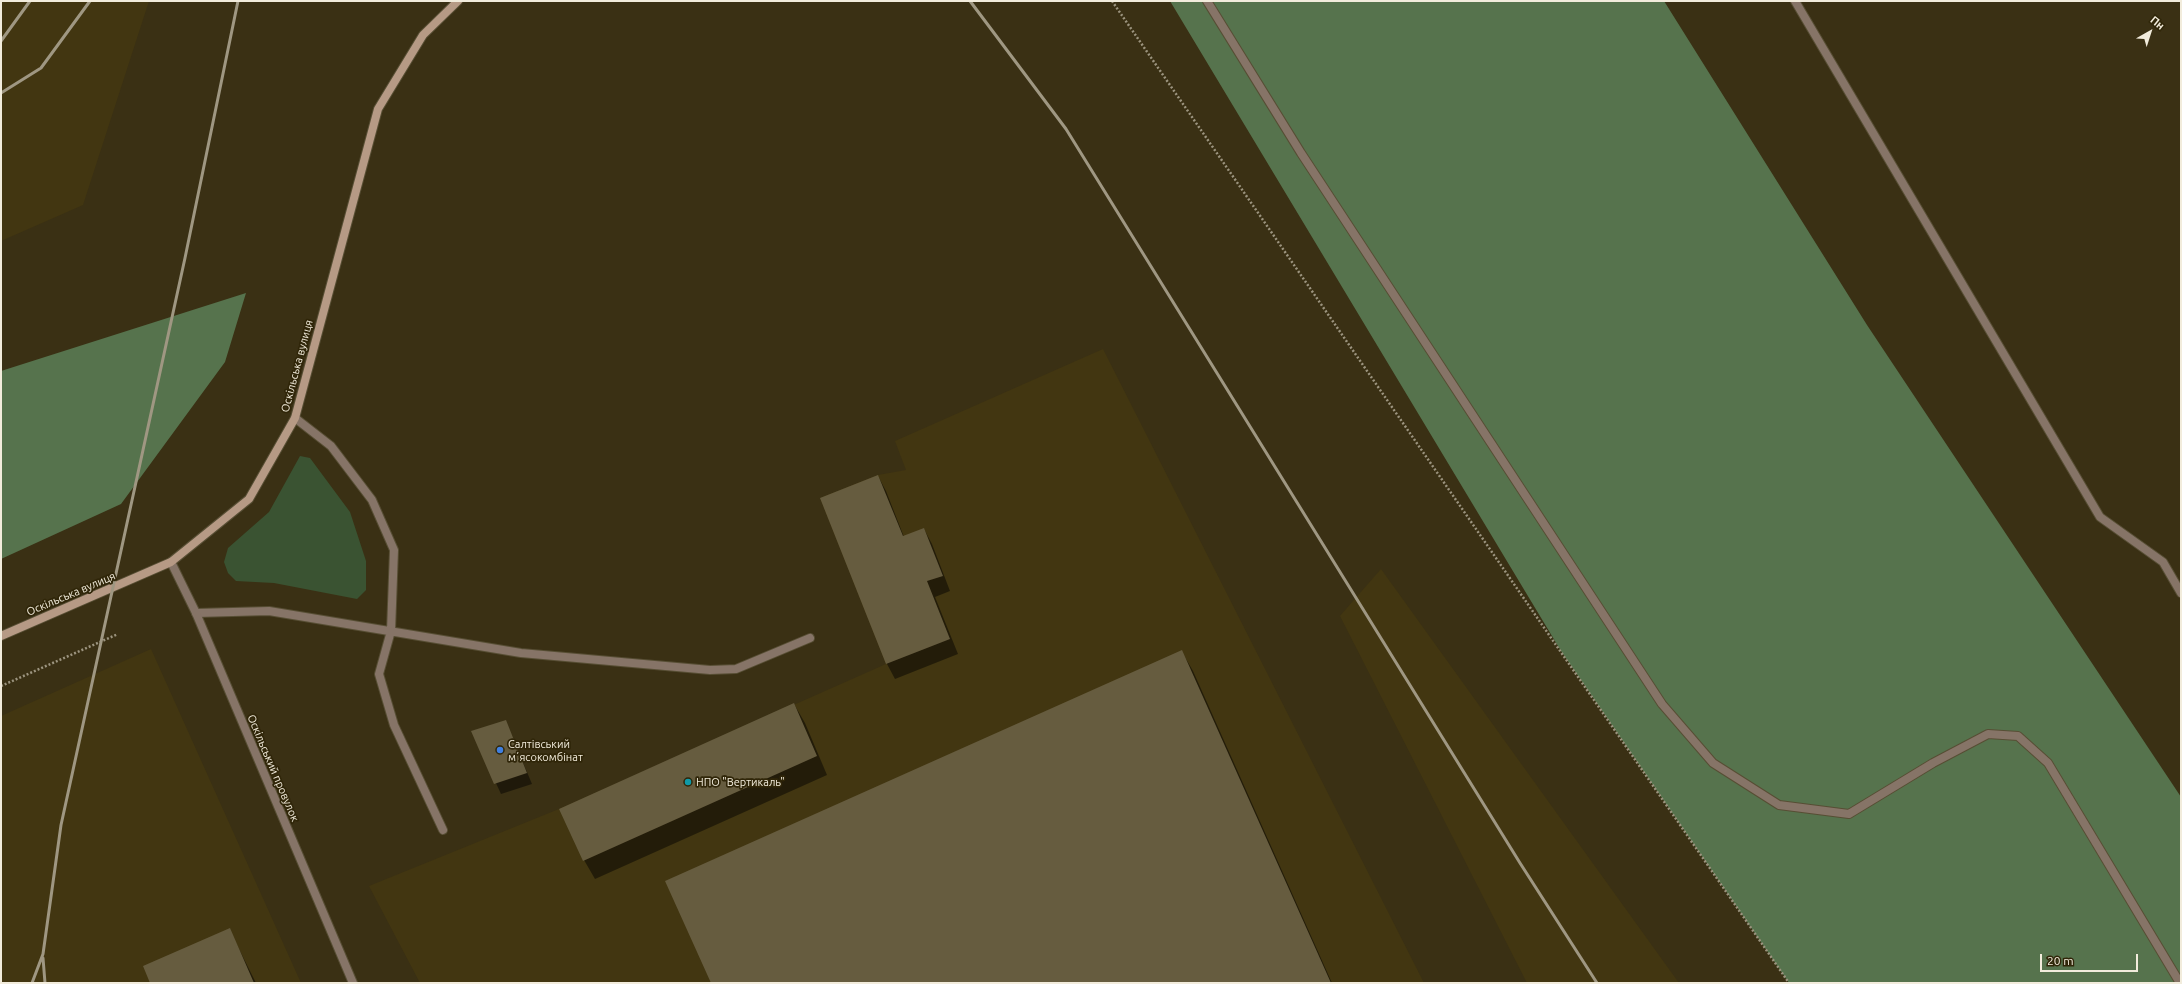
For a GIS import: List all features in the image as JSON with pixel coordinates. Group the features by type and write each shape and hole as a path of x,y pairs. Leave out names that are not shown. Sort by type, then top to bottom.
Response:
{"main road":[{"name":"Оскільська вулиця","path":"1,636 171,562 249,499 294,418 378,109 423,35 458,1"}],"street":[{"path":"1207,1 1301,153 1662,704 1713,763 1779,805 1848,814 1933,763 1988,734 2018,736 2048,763 2180,983"},
{"path":"1795,1 2100,517 2163,562 2181,593"},
{"path":"294,418 331,446 372,500 394,550 391,631 379,674 394,725 443,830"},
{"name":"Оскільський провулок","path":"171,562 196,613 353,983"},
{"path":"196,613 269,611 521,653 710,670 736,669 810,638"}],"path":[{"path":"1112,1 1789,983"},
{"path":"1,686 118,634"}],"shaded area":[{"path":"1,1 149,1 83,205 1,241"},
{"path":"1103,349 1424,983 420,983 369,886 559,809 886,664 820,498 878,475 906,470 895,441"},
{"path":"1381,569 1679,983 1527,983 1340,616"},
{"path":"151,649 301,983 1,983 1,716"}],"green space":[{"path":"1170,1 1664,1 1867,325 2181,797 2181,983 1789,983 1561,651"},
{"path":"246,293 225,362 121,504 1,559 1,371"},
{"path":"300,456 310,458 350,512 366,561 366,590 357,599 274,583 236,581 228,573 224,562 228,548 269,512"}],"building":[{"path":"878,475 903,536 924,528 943,576 927,581 950,639 886,664 820,498"},
{"path":"1182,650 1331,983 711,983 665,881"},
{"name":"НПО \"Вертикаль\"","path":"794,703 817,756 583,861 559,809"},
{"path":"506,720 527,773 494,784 471,731"},
{"path":"230,928 254,983 150,983 143,966"}],"railway":[{"path":"1,41 30,1"},
{"path":"1,93 41,68 90,1"},
{"path":"32,983 43,954 61,825 185,258 238,1"},
{"path":"970,1 1066,129 1520,863 1597,983"},
{"path":"43,958 45,983"}],"place":[{"name":"Салтівський мʼясокомбінат","path":"500,750"},
{"name":"НПО \"Вертикаль\"","path":"688,782"}]}
